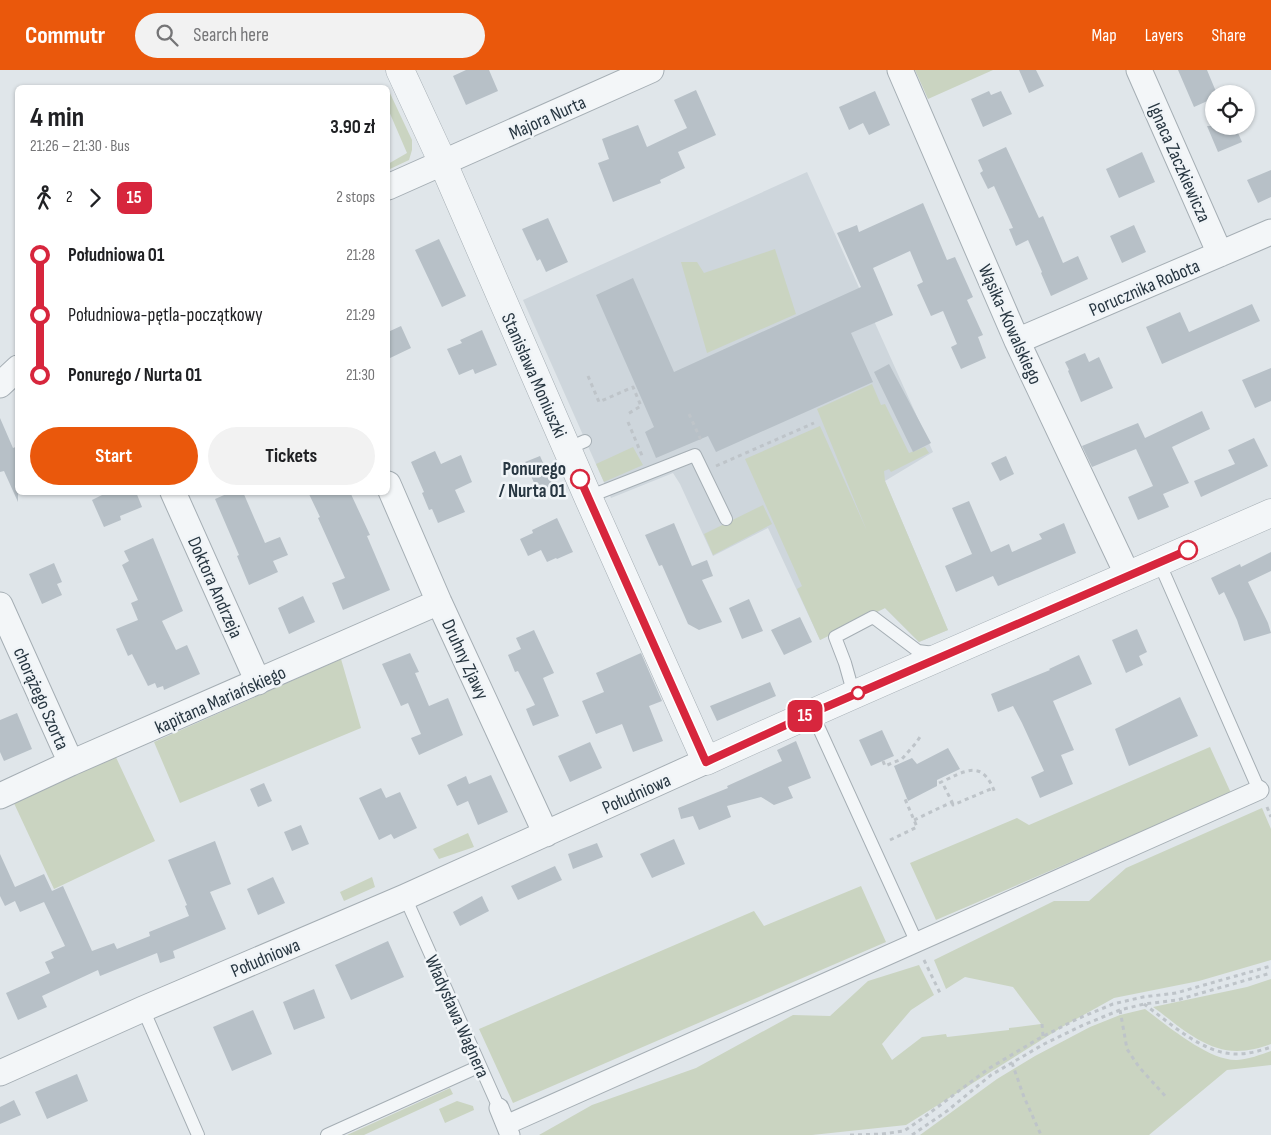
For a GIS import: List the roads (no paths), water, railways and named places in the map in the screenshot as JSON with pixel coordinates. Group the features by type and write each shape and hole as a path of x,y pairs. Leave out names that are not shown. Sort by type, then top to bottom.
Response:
{"street":[{"name":"Stanisława Moniuszki","path":"400,70 576,445 588,497 706,762"},
{"name":"Majora Nurta","path":"390,187 650,70"},
{"name":"Wąsika-Kowalskiego","path":"900,70 1017,340 1128,576"},
{"name":"Ignaca Zaczkiewicza","path":"1139,70 1220,254"},
{"name":"Porucznika Robota","path":"1017,340 1271,232"},
{"path":"0,385 15,371"},
{"name":"Druhny Zjawy","path":"390,489 439,602 546,834"},
{"name":"Doktora Andrzeja","path":"174,495 258,682"},
{"name":"Południowa","path":"0,1073 142,1009 405,897 812,713 1271,513"},
{"name":"kapitana Mariańskiego","path":"0,796 439,602"},
{"name":"chorążego Szorta","path":"0,604 71,763"},
{"path":"505,1123 917,943 1259,790"}],"lane":[{"path":"588,497 695,455 726,519"},
{"path":"1159,562 1259,790"},
{"path":"854,695 845,663 834,638 872,617 918,651 946,654"},
{"path":"812,713 917,943"},
{"name":"Władysława Wagnera","path":"405,897 505,1123"},
{"path":"142,1009 198,1135"},
{"path":"327,1135 480,1066"}],"place":[{"name":"Ponurego / Nurta 01","path":"580,479"}]}
